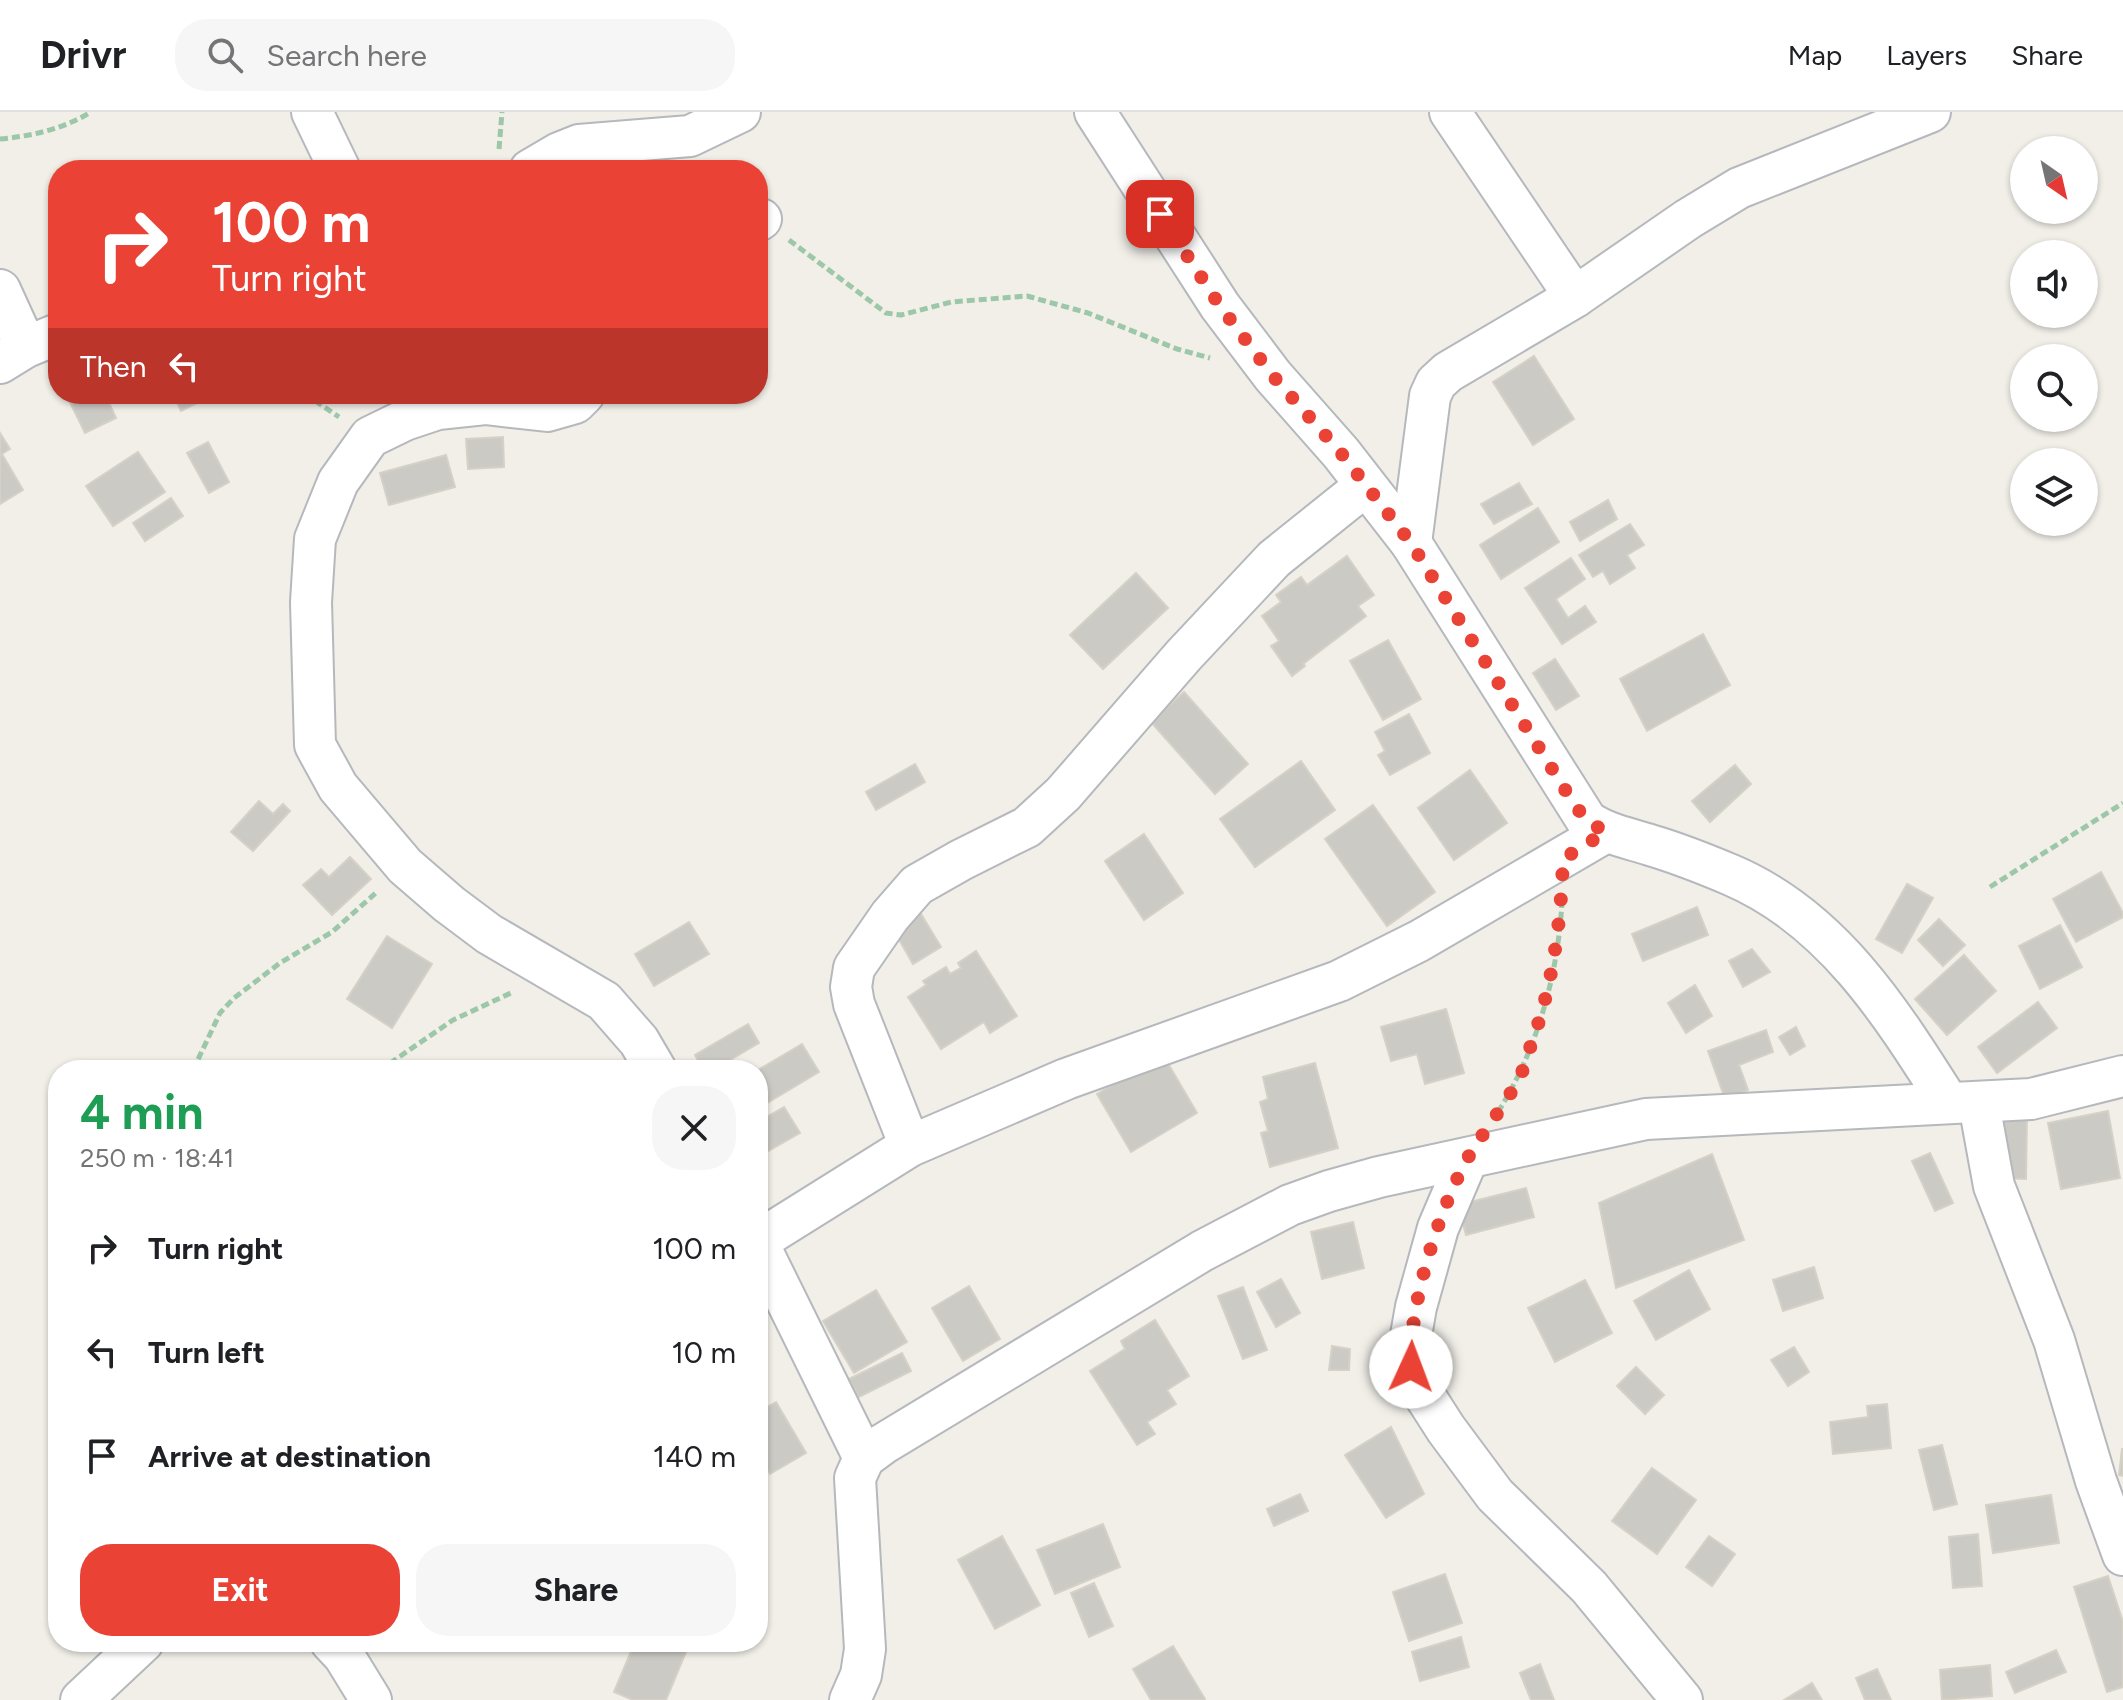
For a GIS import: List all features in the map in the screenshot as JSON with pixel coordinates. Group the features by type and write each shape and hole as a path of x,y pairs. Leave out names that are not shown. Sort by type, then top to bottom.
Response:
{"street":[{"path":"312,112 335,160"},
{"path":"528,160 579,145 690,136 740,112"},
{"path":"1095,112 1220,306 1273,376 1341,453 1411,543 1587,821 1606,832 1652,845 1730,874 1761,889 1799,916 1832,942 1909,1041 1963,1103 2054,1340 2096,1481 2123,1555"},
{"path":"1450,112 1575,297"},
{"path":"1411,543 1430,396 1436,383 1448,372 1575,297 1688,219 1739,188 1930,112"},
{"path":"0,290 28,348"},
{"path":"572,404 547,411 485,404 438,409 370,437 338,482 315,539 311,602 315,745 338,787 405,866 489,934 604,1001 639,1041 650,1060"},
{"path":"910,1146 854,1004 851,987 854,968 890,916 917,885 1027,827 1063,794 1184,655 1274,559 1365,486"},
{"path":"768,1236 910,1146 1066,1079 1339,981 1419,941 1606,832"},
{"path":"850,1700 861,1675 865,1649 855,1478 864,1458 1252,1223 1329,1191 1379,1177 1646,1119 2031,1099 2123,1076"},
{"path":"1467,1160 1438,1228 1416,1307 1410,1341 1411,1367 1421,1390 1446,1429 1495,1495 1589,1587 1682,1700"},
{"path":"768,1262 864,1458"},
{"path":"81,1700 131,1652"},
{"path":"340,1652 371,1700"}],"path":[{"path":"0,139 26,136 73,122 91,112"},
{"path":"502,112 513,160"},
{"path":"768,226 886,313 901,315 951,302 1027,296 1088,313 1177,349 1218,361"},
{"path":"1990,887 2123,803"},
{"path":"1467,1160 1520,1078 1542,1016 1561,906 1563,859"},
{"path":"198,1060 220,1013 234,998 280,963 332,932 405,866"},
{"path":"395,1060 464,1014 498,997 564,976"}],"building":[{"path":"1534,356 1574,419 1533,445 1493,382"},
{"path":"71,404 110,404 116,418 85,433"},
{"path":"178,404 195,404 181,411"},
{"path":"0,433 10,449 2,454 23,490 0,504"},
{"path":"503,437 504,467 468,469 466,439"},
{"path":"208,442 229,482 209,493 187,453"},
{"path":"138,452 165,492 113,526 86,486"},
{"path":"446,455 455,487 389,505 380,473"},
{"path":"1519,483 1532,504 1494,524 1481,504"},
{"path":"171,498 183,516 145,541 133,523"},
{"path":"1608,500 1617,519 1580,541 1570,522"},
{"path":"1538,508 1559,542 1501,579 1480,545"},
{"path":"1630,524 1644,545 1627,555 1635,568 1610,584 1603,571 1593,577 1579,555"},
{"path":"1347,556 1374,595 1358,606 1366,616 1292,676 1271,646 1279,641 1262,616 1281,602 1276,595 1301,577 1307,585"},
{"path":"1571,558 1585,579 1556,599 1568,618 1585,606 1596,622 1562,644 1525,588"},
{"path":"1136,573 1168,608 1103,669 1070,635"},
{"path":"1703,634 1730,685 1647,731 1620,679"},
{"path":"1388,640 1421,699 1383,720 1350,661"},
{"path":"1555,659 1579,696 1556,710 1533,673"},
{"path":"1184,692 1248,764 1215,794 1151,722"},
{"path":"1409,714 1430,753 1390,775 1378,755 1385,751 1375,732"},
{"path":"1301,761 1335,810 1255,867 1220,819"},
{"path":"915,764 925,782 876,810 866,792"},
{"path":"1735,765 1751,784 1710,822 1692,801"},
{"path":"1470,770 1507,823 1454,860 1418,808"},
{"path":"259,801 273,814 283,804 290,811 253,851 231,832"},
{"path":"1373,805 1435,892 1387,926 1325,839"},
{"path":"1144,834 1183,893 1144,920 1105,861"},
{"path":"350,857 371,879 332,915 303,885 321,869 329,877"},
{"path":"2101,872 2123,917 2076,942 2053,899"},
{"path":"1907,884 1933,898 1902,953 1876,939"},
{"path":"1697,907 1708,935 1643,961 1632,934"},
{"path":"921,914 941,947 913,964 893,929"},
{"path":"1939,919 1965,945 1943,966 1918,940"},
{"path":"689,922 709,954 654,986 635,954"},
{"path":"2060,925 2082,967 2040,989 2019,946"},
{"path":"387,936 432,964 392,1028 347,999"},
{"path":"1752,949 1770,972 1743,987 1729,961"},
{"path":"976,951 1017,1016 990,1033 984,1022 941,1049 908,997 926,985 923,981 946,967 950,974 961,968 958,963"},
{"path":"1964,955 1996,991 1947,1035 1915,999"},
{"path":"1695,985 1712,1016 1686,1033 1668,1003"},
{"path":"2038,1002 2057,1028 1997,1073 1978,1047"},
{"path":"1446,1009 1464,1073 1425,1084 1417,1054 1391,1061 1381,1027"},
{"path":"748,1024 759,1043 730,1060 698,1060 695,1055"},
{"path":"1796,1027 1805,1046 1790,1055 1779,1037"},
{"path":"1766,1030 1773,1052 1739,1065 1748,1090 1725,1099 1708,1051"},
{"path":"802,1044 819,1072 768,1103 768,1064"},
{"path":"1163,1055 1197,1113 1131,1152 1097,1094"},
{"path":"1315,1063 1338,1148 1270,1167 1261,1133 1268,1131 1260,1102 1268,1099 1263,1077"},
{"path":"784,1107 800,1133 768,1151 768,1116"},
{"path":"2108,1111 2120,1178 2061,1189 2048,1123"},
{"path":"2000,1113 2027,1113 2026,1179 2000,1178"},
{"path":"1930,1153 1953,1203 1935,1211 1912,1161"},
{"path":"1712,1154 1744,1240 1616,1288 1599,1203"},
{"path":"1526,1188 1534,1217 1466,1235 1458,1205"},
{"path":"1353,1222 1364,1268 1322,1279 1311,1232"},
{"path":"1814,1267 1823,1298 1783,1311 1773,1280"},
{"path":"1689,1270 1710,1309 1656,1340 1634,1301"},
{"path":"1281,1279 1300,1313 1276,1327 1257,1292"},
{"path":"1585,1280 1612,1333 1555,1362 1528,1308"},
{"path":"969,1286 1000,1339 963,1361 932,1308"},
{"path":"1243,1287 1267,1350 1243,1359 1218,1296"},
{"path":"876,1290 907,1342 854,1373 823,1321"},
{"path":"1155,1320 1189,1376 1167,1390 1176,1404 1147,1422 1155,1434 1137,1445 1090,1371 1125,1349 1121,1341"},
{"path":"1332,1346 1350,1349 1349,1370 1329,1370"},
{"path":"1794,1347 1809,1372 1788,1386 1771,1360"},
{"path":"902,1353 911,1371 859,1397 849,1379"},
{"path":"1636,1367 1664,1395 1645,1414 1617,1386"},
{"path":"776,1402 806,1453 770,1474 768,1470 768,1406"},
{"path":"1887,1404 1891,1448 1833,1454 1830,1422 1868,1417 1867,1406"},
{"path":"1391,1427 1424,1494 1386,1518 1345,1455"},
{"path":"1942,1445 1957,1504 1934,1510 1919,1450"},
{"path":"2123,1449 2123,1476 2119,1475"},
{"path":"1652,1468 1696,1500 1657,1554 1612,1521"},
{"path":"1300,1494 1308,1511 1274,1526 1267,1509"},
{"path":"2051,1495 2059,1543 1993,1553 1986,1505"},
{"path":"1103,1524 1120,1567 1055,1594 1037,1550"},
{"path":"1978,1534 1982,1586 1953,1588 1949,1537"},
{"path":"1002,1536 1040,1605 995,1629 958,1560"},
{"path":"1709,1536 1735,1554 1712,1586 1686,1567"},
{"path":"1445,1574 1462,1623 1409,1641 1393,1592"},
{"path":"2108,1576 2123,1622 2123,1687 2107,1692 2074,1587"},
{"path":"1094,1583 1113,1626 1089,1637 1071,1593"},
{"path":"1461,1637 1469,1667 1420,1681 1412,1652"},
{"path":"1173,1646 1204,1700 1151,1700 1133,1669"},
{"path":"2056,1650 2066,1672 2015,1693 2006,1672"},
{"path":"631,1652 686,1652 666,1700 633,1700 614,1692"},
{"path":"1540,1664 1554,1700 1531,1700 1520,1673"},
{"path":"1990,1665 1992,1696 1942,1700 1940,1670"},
{"path":"1877,1669 1891,1700 1865,1700 1856,1678"},
{"path":"1812,1683 1822,1700 1784,1700"}],"route":[{"path":"1160,214 1220,306 1273,376 1341,453 1411,543 1574,804 1587,821 1606,832 1563,859 1561,906 1542,1016 1520,1078 1467,1160 1438,1228 1416,1307 1410,1341 1411,1367"}]}
